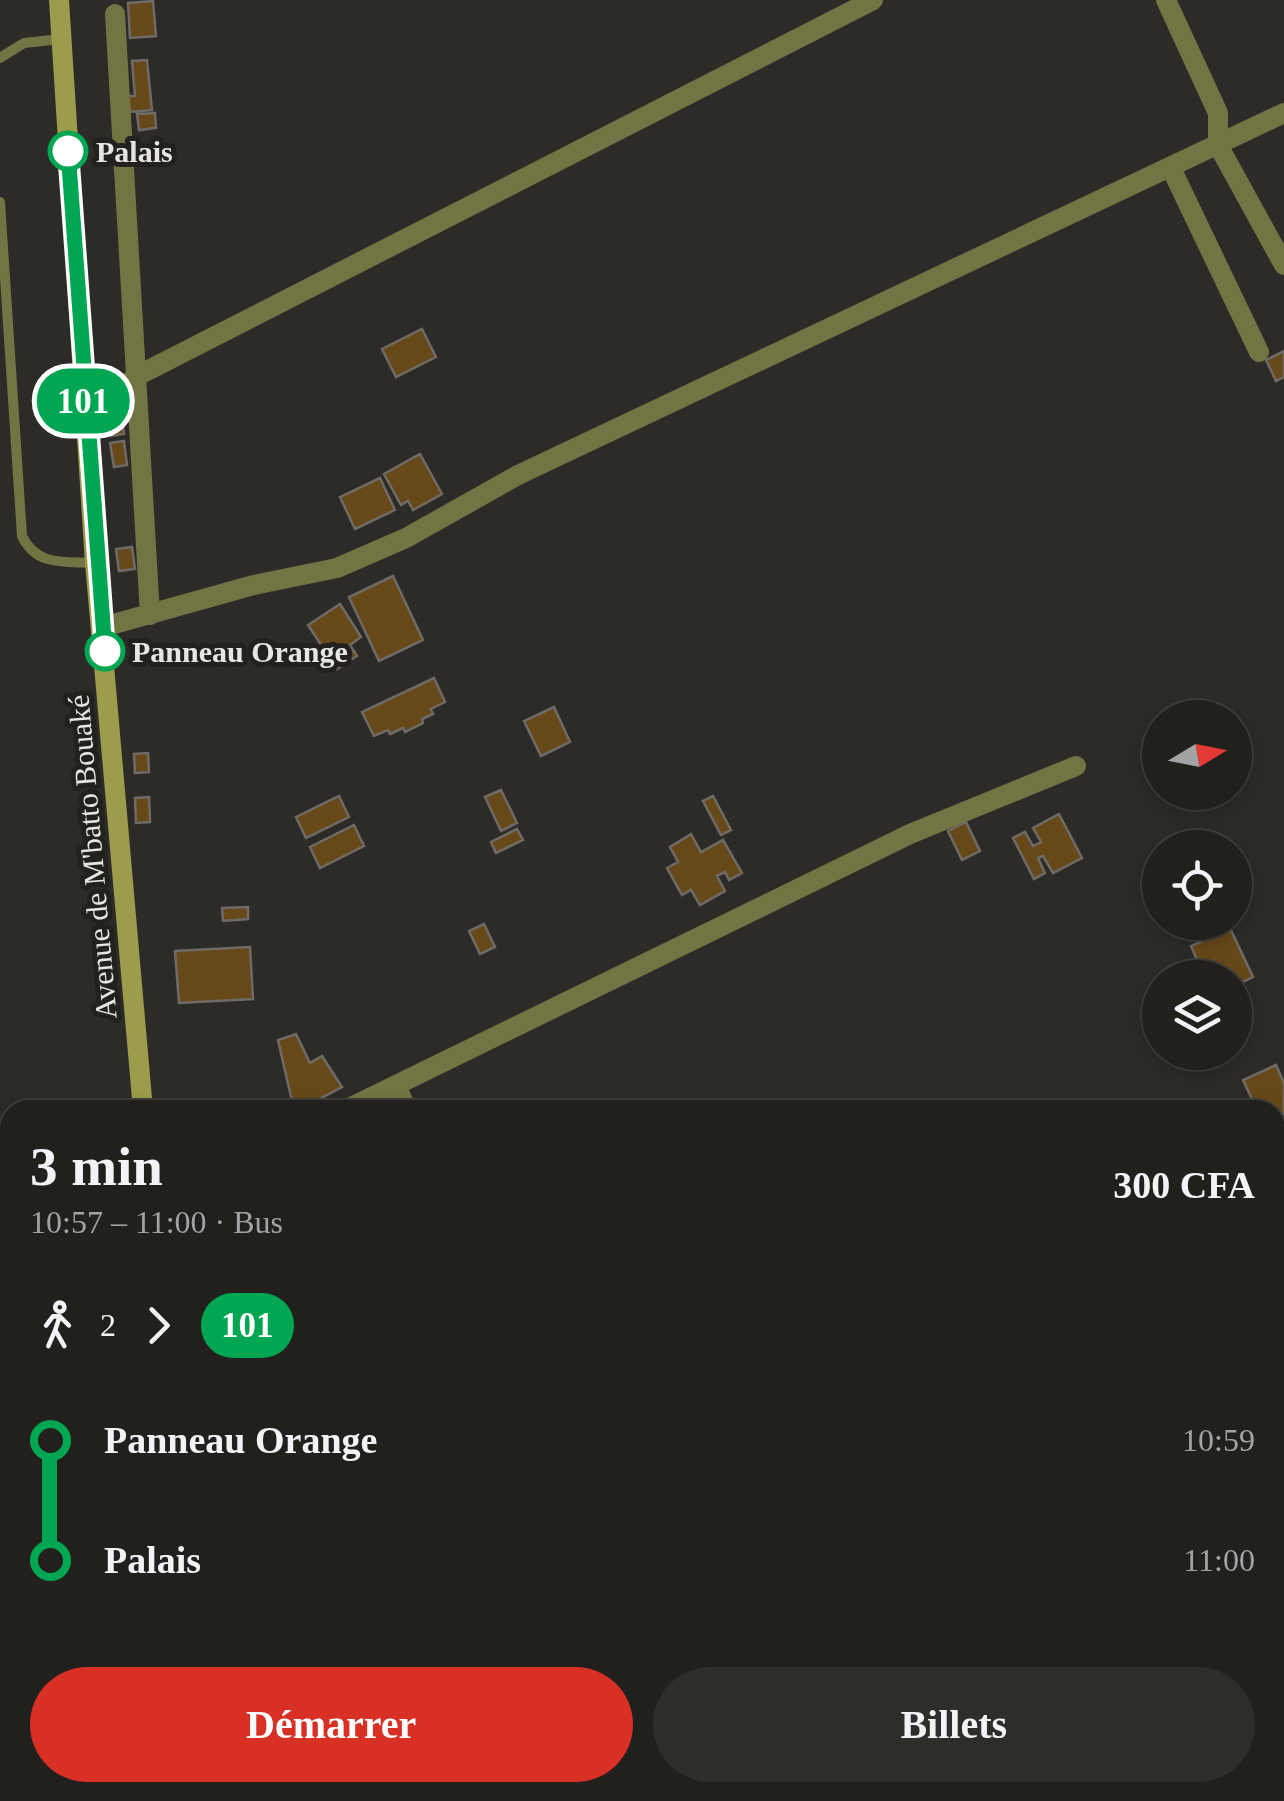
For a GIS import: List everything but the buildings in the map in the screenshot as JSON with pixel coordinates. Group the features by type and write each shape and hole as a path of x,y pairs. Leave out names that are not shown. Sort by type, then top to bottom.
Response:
{"street":[{"name":"Avenue de M'batto Bouaké","path":"58,0 95,562 142,1100"},
{"path":"133,378 873,0"},
{"path":"1166,0 1218,113 1218,145 1284,265"},
{"path":"115,14 133,378 150,615"},
{"path":"102,627 354,560 406,538 518,474 1284,113"},
{"path":"1172,168 1259,352"},
{"path":"365,1100 910,834 1076,766"},
{"path":"396,1085 403,1100"}],"lane":[{"path":"0,58 24,43 61,40"},
{"path":"0,202 22,536 30,552 43,560 95,562"}],"bus line":[{"name":"101","path":"68,151 95,562 105,651"}],"place":[{"name":"Palais","path":"68,151"},
{"name":"Panneau Orange","path":"105,651"}]}
